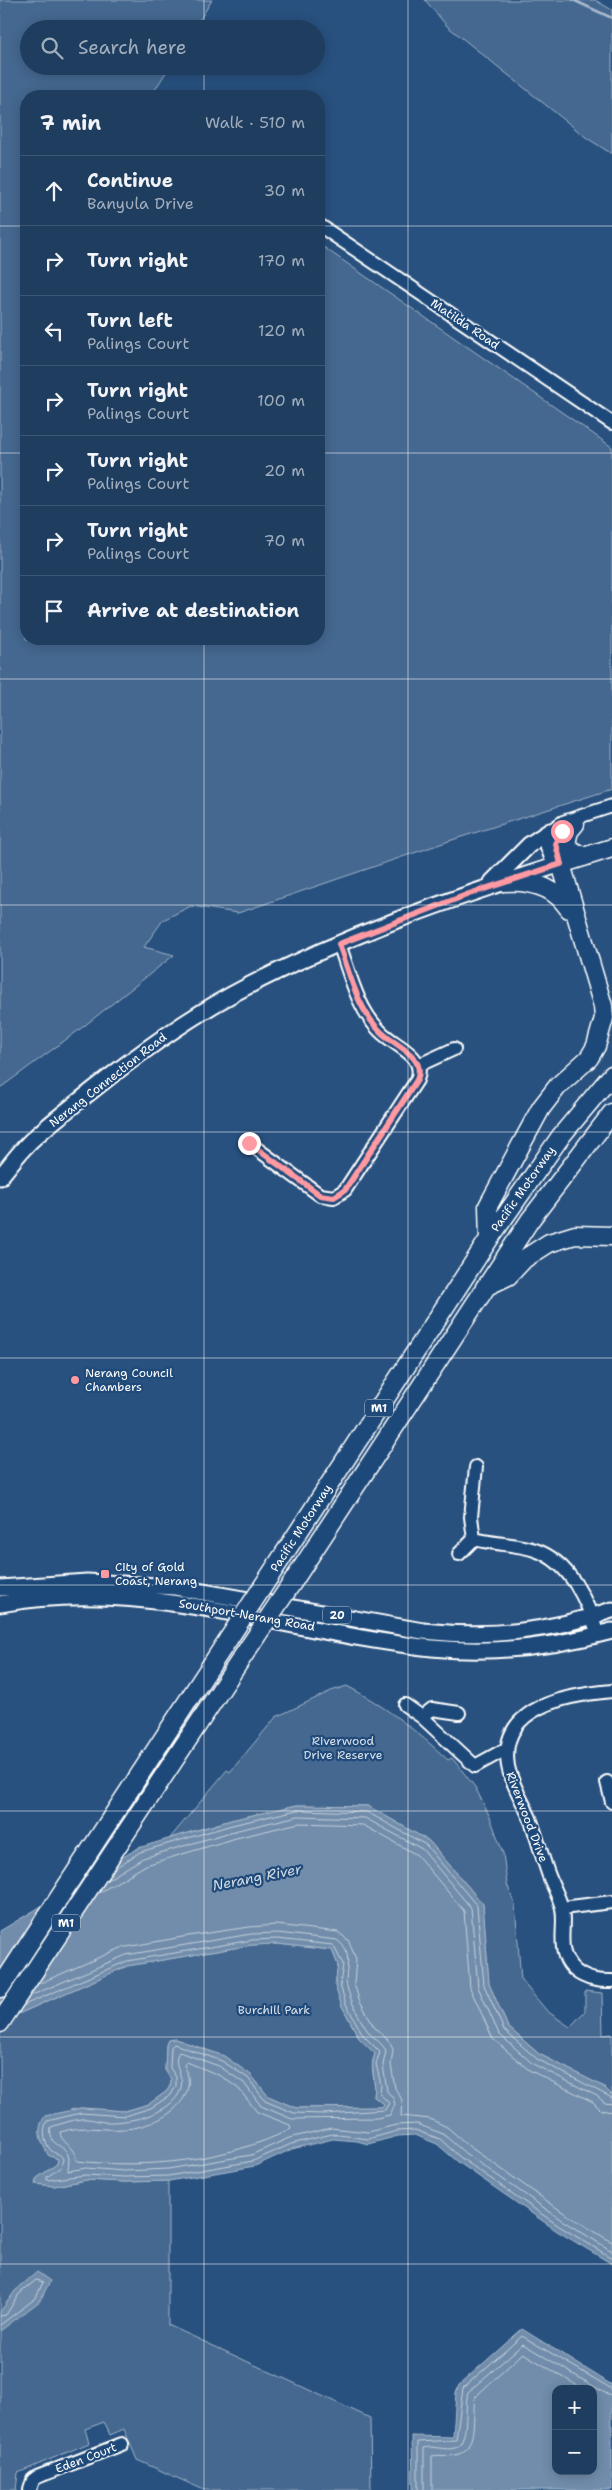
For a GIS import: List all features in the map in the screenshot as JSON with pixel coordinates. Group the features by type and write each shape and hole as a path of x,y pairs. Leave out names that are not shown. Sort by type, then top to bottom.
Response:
{"highway":[{"path":"575,824 569,831 566,843 571,850 584,856"},
{"path":"558,865 612,848"},
{"path":"558,865 569,909"},
{"path":"489,1239 488,1206 533,1123 558,1086 589,1058 601,1032 604,1018 603,1006 558,865"},
{"path":"502,882 524,882 541,885 558,895 578,925"},
{"name":"Pacific Motorway","path":"0,1988 489,1239 561,1136 612,1075"},
{"name":"Pacific Motorway","path":"0,2023 252,1644 485,1287 560,1179 612,1113"},
{"path":"485,1287 508,1276 524,1260 549,1243 575,1235 612,1236"}],"main road":[{"path":"483,889 504,874 529,845 550,831"},
{"name":"Nerang Connection Road","path":"0,1177 34,1138 128,1062 187,1021 276,972 339,944 502,882 558,865"},
{"name":"Southport-Nerang Road","path":"0,1588 87,1582 175,1587 423,1631 464,1635 544,1629 612,1610"},
{"name":"Southport-Nerang Road","path":"0,1604 77,1597 179,1602 432,1648 516,1648 605,1633"}],"street":[{"name":"Matilda Road","path":"325,229 612,423"},
{"path":"558,865 547,847 550,831 563,822 612,806"},
{"path":"558,865 556,840 562,831 598,811"},
{"path":"249,1143 320,1195 334,1197 345,1190 417,1080 421,1071 417,1060 386,1037 368,1018 339,944"},
{"path":"419,1065 454,1049"},
{"path":"474,1539 471,1517 476,1467"},
{"path":"460,1554 474,1539"},
{"path":"474,1539 533,1549 550,1558 581,1589 592,1617 605,1633"},
{"path":"405,1706 422,1717 475,1766 506,1749 507,1740 516,1724 553,1700 574,1695 612,1691"},
{"path":"422,1717 432,1709 459,1713"},
{"name":"Riverwood Drive","path":"506,1749 508,1768 531,1820 562,1908 564,1953 573,1969 586,1978 597,1981 612,1981"},
{"path":"607,1782 612,1802"},
{"path":"562,1908 612,1902"},
{"name":"Eden Court","path":"30,2490 33,2480 37,2477 122,2444"}],"green space":[{"path":"0,0 212,0 200,20 20,20 20,75 164,75 155,90 20,90 20,645 325,645 325,248 612,447 612,789 452,840 238,913 191,906 163,920 144,947 174,955 79,1030 0,1088"},
{"path":"425,0 595,0 612,10 612,154 587,138 447,26"},
{"name":"Riverwood Drive Reserve","path":"347,1686 400,1720 448,1760 452,1758 475,1787 490,1817 503,1853 507,1884 515,1905 521,1980 547,2011 570,2027 585,2011 585,1991 602,1993 603,2035 612,2034 612,2095 604,2087 539,2054 508,2027 489,1984 483,1904 429,1841 368,1806 297,1805 231,1820 170,1838 227,1770 230,1772 276,1717 331,1691"},
{"name":"Burchill Park","path":"277,1944 332,1950 338,1965 335,1986 342,2006 359,2038 375,2054 372,2065 374,2097 385,2104 382,2107 296,2108 268,2096 251,2075 224,2056 175,2039 168,2040 165,2070 171,2079 171,2084 167,2091 149,2104 125,2111 81,2108 70,2110 48,2155 58,2159 57,2164 37,2178 35,2184 54,2186 86,2180 124,2182 168,2181 168,2325 370,2418 371,2490 204,2490 137,2460 124,2429 110,2435 104,2422 85,2429 89,2443 18,2473 16,2490 0,2490 0,2022 127,1966 252,1945"}],"water":[{"name":"Nerang River","path":"297,1805 368,1806 429,1841 483,1904 489,1984 508,2027 539,2054 604,2087 612,2095 612,2264 557,2231 458,2162 437,2144 415,2135 398,2136 368,2144 333,2139 292,2149 255,2166 169,2181 124,2182 86,2180 54,2186 35,2184 37,2178 57,2164 58,2159 48,2155 41,2140 40,2126 45,2116 81,2108 125,2111 149,2104 167,2091 171,2084 171,2079 165,2070 168,2040 175,2039 224,2056 251,2075 268,2096 296,2108 382,2107 384,2104 374,2097 373,2059 375,2054 359,2038 342,2006 335,1986 338,1965 332,1950 277,1944 252,1945 127,1966 0,2022 0,1931 138,1848 231,1820"},
{"path":"37,2272 50,2281 40,2301 0,2331 0,2312 15,2291"},
{"path":"522,2329 612,2385 612,2490 413,2490 412,2436 453,2437 456,2392 459,2385"}],"waterway":[{"path":"573,0 612,18"}],"place":[{"name":"Nerang Council Chambers","path":"75,1380"},
{"name":"City of Gold Coast, Nerang","path":"105,1574"}],"route":[{"path":"249,1143 320,1195 334,1197 345,1190 421,1071 417,1060 394,1044 368,1018 339,944 502,882 561,864 556,840 562,831"}]}
